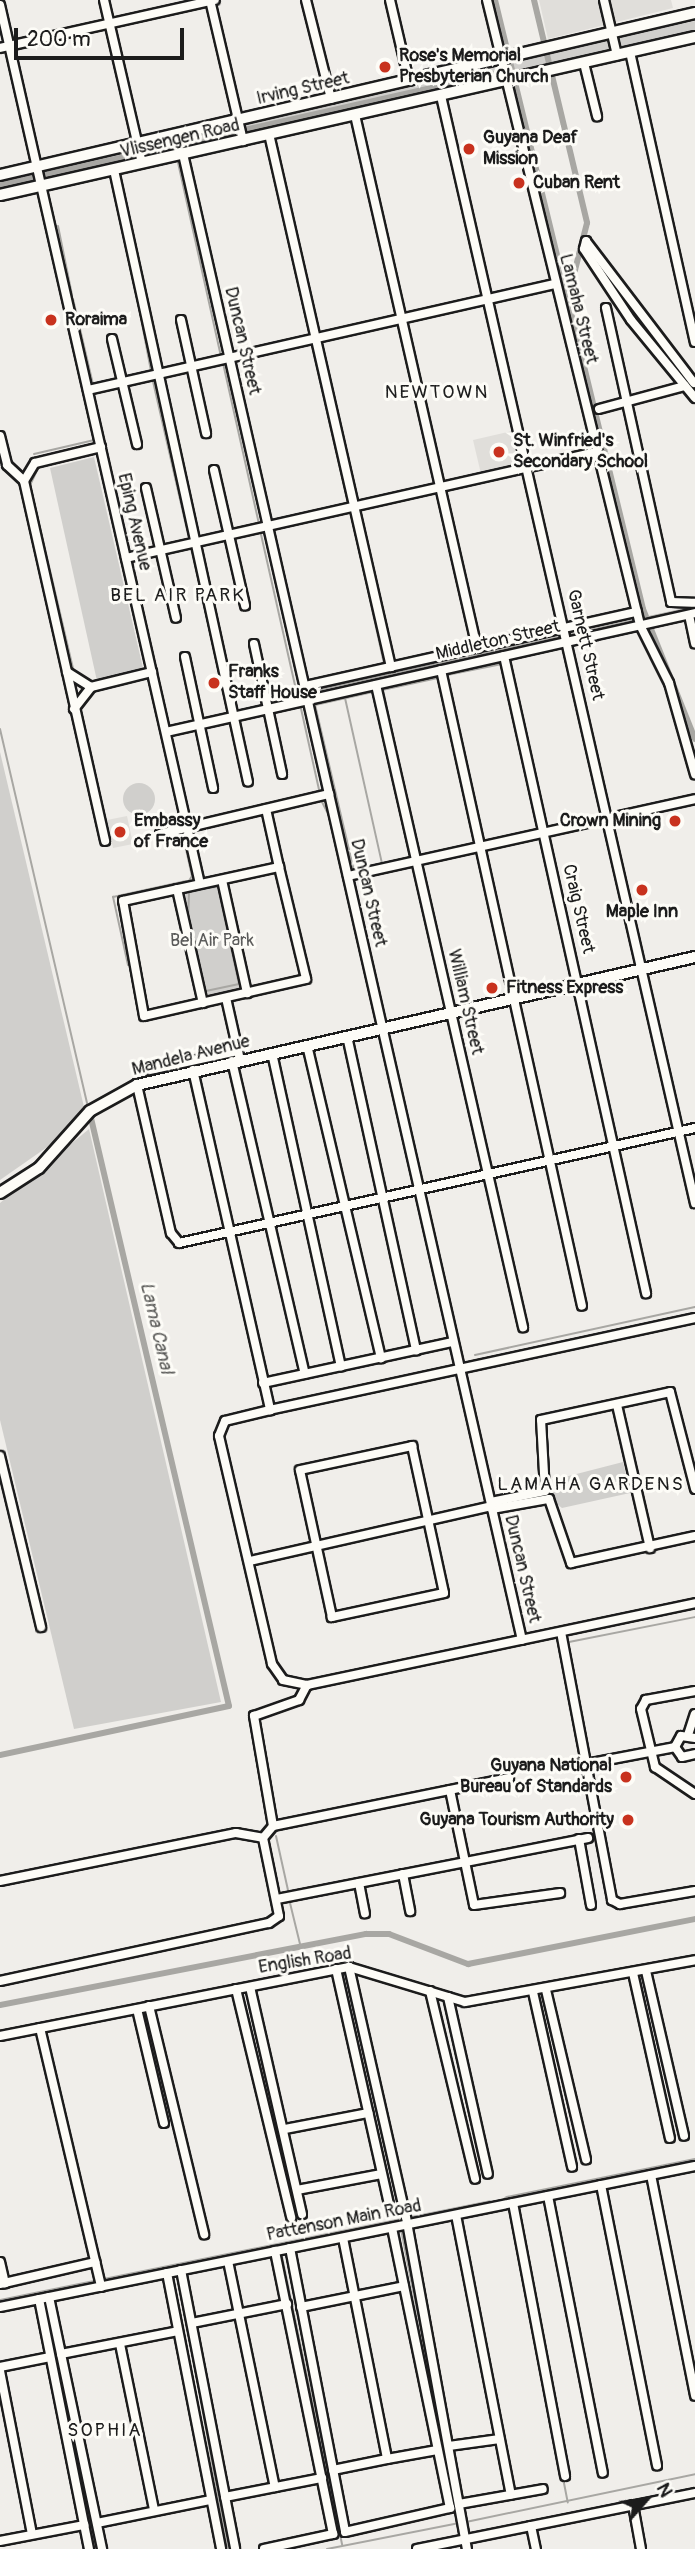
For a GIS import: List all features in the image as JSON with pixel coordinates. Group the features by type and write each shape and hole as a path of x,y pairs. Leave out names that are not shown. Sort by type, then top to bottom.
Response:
{"main road":[{"name":"Irving Street","path":"0,175 42,176 138,146 695,13"},
{"name":"Vlissengen Road","path":"0,195 42,176 114,170 142,160 183,154 242,138 441,96 695,37"},
{"name":"Mandela Avenue","path":"0,1193 39,1168 81,1120 99,1105 137,1085 236,1057 272,1053 695,957"}],"street":[{"path":"104,0 142,160"},
{"path":"0,48 212,0 242,138"},
{"path":"306,0 331,99"},
{"path":"390,0 409,81"},
{"name":"Lamaha Street","path":"487,0 507,58 506,81 637,613 645,624 669,683 695,774"},
{"path":"604,0 617,55"},
{"name":"Eping Avenue","path":"0,5 42,176 188,827 198,884"},
{"path":"630,52 695,342"},
{"path":"584,63 597,116"},
{"name":"Garnett Street","path":"441,96 695,1203"},
{"path":"355,115 477,648"},
{"path":"269,134 312,340 388,668"},
{"name":"Duncan Street","path":"183,154 224,360 305,686 380,1029 522,1640"},
{"path":"114,170 155,375 248,782"},
{"path":"599,409 628,402 682,387 695,383 651,340 584,249 586,241 651,340 682,387 695,398"},
{"path":"88,390 122,379 155,375 224,360 556,284"},
{"path":"606,308 671,602 695,603"},
{"path":"181,320 206,433"},
{"path":"112,339 137,444"},
{"path":"0,436 7,465 24,481 105,841"},
{"path":"24,481 35,463 101,446"},
{"path":"126,558 597,452"},
{"path":"215,470 245,605"},
{"path":"146,488 176,618"},
{"path":"305,686 637,613"},
{"path":"692,614 695,643"},
{"name":"Middleton Street","path":"166,732 199,721 234,717 376,685 442,675 504,656 692,614"},
{"path":"254,644 282,774"},
{"name":"Craig Street","path":"504,656 646,1293"},
{"path":"185,657 213,788"},
{"path":"66,671 91,687"},
{"path":"74,709 91,687 152,672"},
{"path":"442,675 478,848 515,998 582,1306"},
{"name":"William Street","path":"376,685 523,1327"},
{"path":"160,834 327,795"},
{"path":"348,876 695,799"},
{"path":"266,809 306,979 144,1016 121,903 279,867"},
{"path":"222,880 247,993"},
{"path":"180,889 203,1003"},
{"path":"226,998 269,1221 305,1374"},
{"path":"346,1036 416,1351"},
{"path":"307,1045 381,1358"},
{"path":"272,1053 341,1367"},
{"path":"150,1070 236,1057"},
{"path":"193,1070 270,1410"},
{"path":"137,1085 176,1242 695,1128"},
{"path":"695,1318 225,1421 219,1436 272,1664 284,1680 307,1685 695,1603"},
{"path":"263,1383 416,1351 453,1346"},
{"path":"546,1495 550,1480 541,1420 670,1392 692,1462 695,1489"},
{"path":"617,1405 650,1548"},
{"path":"412,1446 428,1521 444,1593 332,1618 300,1470 412,1446"},
{"path":"0,1456 41,1627"},
{"path":"250,1561 546,1495"},
{"path":"546,1495 555,1507 571,1563 650,1548 695,1536"},
{"path":"561,1632 614,1904 695,1891"},
{"path":"273,1826 254,1716 299,1700 307,1685"},
{"path":"695,1691 643,1703 650,1752 657,1769 682,1780 688,1795 695,1794"},
{"path":"586,1764 675,1746 691,1736 695,1714"},
{"path":"675,1746 682,1757 695,1754"},
{"path":"263,1838 273,1826 509,1778"},
{"path":"450,1790 474,1905 560,1893"},
{"path":"0,1881 236,1833 263,1838"},
{"path":"0,1981 276,1920 277,1899 263,1838"},
{"path":"277,1899 583,1838 591,1905"},
{"path":"403,1874 410,1911"},
{"path":"359,1883 365,1913"},
{"name":"English Road","path":"0,2036 349,1967 448,1997 480,2002 695,1960"},
{"path":"349,1967 449,2446 466,2544"},
{"path":"336,1969 389,2204"},
{"path":"646,1971 684,2136"},
{"path":"633,1973 670,2138"},
{"path":"250,1987 285,2129 302,2214"},
{"path":"236,1989 291,2217"},
{"path":"546,1990 586,2160"},
{"path":"430,1991 475,2179"},
{"path":"533,1992 572,2166"},
{"path":"448,1997 488,2174"},
{"path":"149,2006 204,2234"},
{"path":"137,2009 164,2119 174,2113"},
{"path":"40,2028 100,2285"},
{"path":"285,2129 369,2113"},
{"name":"Pattenson Main Road","path":"0,2307 695,2166"},
{"path":"297,2190 382,2174"},
{"path":"650,2175 695,2396"},
{"path":"601,2185 657,2465"},
{"path":"548,2196 603,2473"},
{"path":"513,2203 565,2476"},
{"path":"456,2215 511,2495"},
{"path":"289,2248 345,2532 450,2508 404,2286 402,2224"},
{"path":"342,2238 387,2459"},
{"path":"264,2549 333,2534 277,2251"},
{"path":"228,2261 275,2487"},
{"path":"0,2262 2,2283 96,2266"},
{"path":"181,2270 235,2549"},
{"path":"167,2273 221,2549"},
{"path":"300,2307 404,2286"},
{"path":"49,2297 102,2549"},
{"path":"38,2299 89,2549"},
{"path":"192,2323 286,2304"},
{"path":"61,2354 178,2331"},
{"path":"120,2344 154,2510"},
{"path":"32,2534 0,2369 50,2357"},
{"path":"449,2446 500,2439"},
{"path":"333,2470 437,2449"},
{"path":"225,2497 321,2478"},
{"path":"459,2504 543,2488"},
{"path":"417,2549 466,2544 531,2526 695,2493"},
{"path":"97,2523 210,2500"},
{"path":"633,2505 641,2549"},
{"path":"0,2541 84,2525"},
{"path":"531,2526 536,2549"}],"shaded area":[{"path":"539,0 671,0 673,8 548,39"},
{"name":"St. Winfried's Secondary School","path":"516,430 524,464 481,474 473,440"},
{"path":"127,816 133,844 113,848 107,820"}],"green space":[{"path":"695,21 695,33 622,50 619,37"},
{"path":"608,40 611,53 511,75 508,62"},
{"path":"494,65 497,79 248,135 245,125"},
{"path":"235,127 238,138 147,158 145,147"},
{"path":"134,149 136,160 45,181 43,170"},
{"path":"94,457 143,668 97,681 50,468"},
{"path":"0,752 84,1107 53,1143 0,1180"},
{"path":"139,783 150,788 155,799 150,810 139,815 128,810 123,799 128,788"},
{"name":"Bel Air Park","path":"220,883 243,990 204,999 180,892"},
{"path":"89,1129 221,1702 74,1729 0,1420 0,1203"},
{"path":"623,1462 630,1493 562,1508 549,1498 494,1507 548,1490 557,1479"}],"waterway":[{"path":"495,0 643,609 695,739"},
{"path":"534,0 587,223 575,270 563,288"},
{"path":"0,185 493,74"},
{"path":"177,158 221,357"},
{"path":"275,180 310,337"},
{"path":"58,226 72,295"},
{"path":"73,299 93,384 118,378"},
{"path":"123,377 151,371 138,302"},
{"path":"34,454 94,440 68,327"},
{"path":"311,342 348,504"},
{"path":"223,363 259,524"},
{"path":"152,377 189,539"},
{"path":"39,466 30,485 74,672"},
{"path":"350,509 384,664"},
{"path":"260,530 298,699"},
{"path":"191,548 227,706"},
{"path":"640,619 695,607"},
{"path":"568,635 635,620"},
{"path":"309,692 563,636"},
{"path":"447,675 502,664 538,829"},
{"path":"90,682 126,673"},
{"path":"382,690 438,678"},
{"path":"438,679 475,844"},
{"path":"383,690 413,829"},
{"path":"354,871 315,705 373,692"},
{"path":"345,698 382,864"},
{"path":"300,704 320,794"},
{"path":"379,716 410,858 400,860"},
{"name":"Lama Canal","path":"0,729 88,1106"},
{"path":"321,800 331,820"},
{"path":"182,831 192,876 187,884"},
{"path":"336,842 377,1024"},
{"path":"461,847 473,844"},
{"path":"476,850 507,987"},
{"path":"128,965 113,897 186,881"},
{"path":"188,890 218,887 239,984 205,991 190,927"},
{"path":"188,922 189,893"},
{"path":"379,1033 388,1072"},
{"path":"392,1088 413,1185"},
{"name":"Lama Canal","path":"0,1755 229,1706 91,1118"},
{"path":"475,1355 695,1307"},
{"path":"569,1642 695,1617"},
{"path":"276,1836 288,1890"},
{"path":"290,1903 300,1944"},
{"path":"0,2005 366,1934 389,1934 468,1964 695,1919"},
{"path":"507,2199 695,2161"},
{"path":"0,2302 489,2203"},
{"path":"509,2207 528,2301"},
{"path":"401,2229 449,2474"},
{"path":"281,2252 342,2545"},
{"path":"178,2275 228,2549"},
{"path":"48,2310 96,2549"},
{"path":"466,2522 695,2474"},
{"path":"563,2478 568,2503"},
{"path":"327,2549 460,2523"}],"place":[{"name":"Rose's Memorial Presbyterian Church","path":"385,67"},
{"name":"Guyana Deaf Mission","path":"469,149"},
{"name":"Cuban Rent","path":"519,183"},
{"name":"Roraima","path":"51,320"},
{"name":"St. Winfried's Secondary School","path":"499,452"},
{"name":"Franks Staff House","path":"214,683"},
{"name":"Crown Mining","path":"675,821"},
{"name":"Embassy of France","path":"120,832"},
{"name":"Maple Inn","path":"642,890"},
{"name":"Fitness Express","path":"492,988"},
{"name":"Guyana National Bureau of Standards","path":"626,1777"},
{"name":"Guyana Tourism Authority","path":"628,1820"}],"district":[{"name":"NEWTOWN","path":"437,393"},
{"name":"BEL AIR PARK","path":"178,596"},
{"name":"LAMAHA GARDENS","path":"591,1485"},
{"name":"SOPHIA","path":"105,2431"}]}
